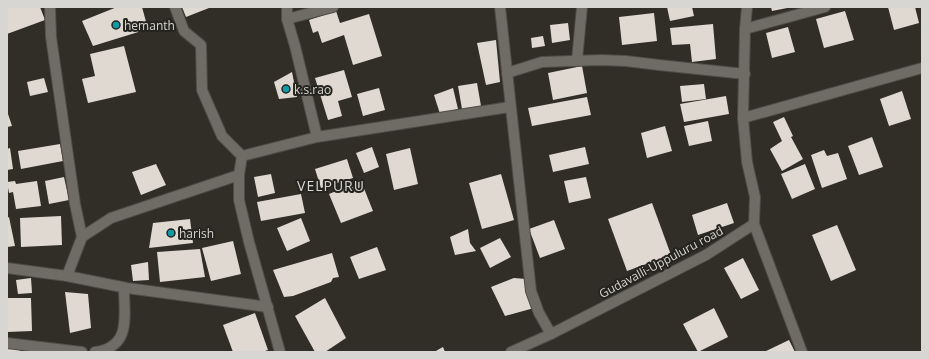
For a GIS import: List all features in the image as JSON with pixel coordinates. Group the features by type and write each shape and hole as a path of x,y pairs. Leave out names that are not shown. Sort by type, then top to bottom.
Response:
{"street":[{"path":"50,7 51,37 74,204 82,237 67,276"},
{"path":"175,7 184,31 201,45 202,90 222,136 242,156"},
{"path":"287,7 287,19 317,137"},
{"path":"287,19 333,7"},
{"path":"500,7 531,291 539,313 551,334"},
{"path":"577,60 582,7"},
{"path":"747,7 745,29 743,118 746,162 755,197 754,224 802,352"},
{"path":"745,29 825,7"},
{"path":"508,73 542,62 577,60 626,61 745,74"},
{"path":"743,118 922,68"},
{"path":"242,156 317,137 510,107"},
{"path":"242,156 239,175 239,200 249,242 280,352"},
{"path":"82,237 111,218 239,175"},
{"name":"Gudavalli-Uppuluru road","path":"511,352 551,334 706,255 754,224"},
{"path":"7,268 67,276 124,288 268,307"},
{"path":"95,352 106,351 117,344 124,330 124,288"},
{"path":"7,343 82,352"}],"building":[{"path":"7,7 40,7 45,20 7,34"},
{"name":"hemanth","path":"117,7 142,7 148,29 93,46 82,21"},
{"path":"182,7 208,7 209,8 186,17"},
{"path":"667,7 692,7 694,16 670,21"},
{"path":"771,7 787,7 787,8 772,11"},
{"path":"888,7 915,7 919,23 894,30"},
{"path":"336,11 340,23 369,14 382,56 353,65 344,35 322,43 318,31 313,33 309,20"},
{"path":"845,11 854,40 824,48 816,19"},
{"path":"654,13 657,41 622,45 619,17"},
{"path":"568,23 570,40 552,43 550,25"},
{"path":"713,24 716,59 692,62 690,44 672,45 670,28"},
{"path":"788,27 795,52 772,58 766,33"},
{"path":"543,36 545,46 532,48 531,38"},
{"path":"496,40 500,82 486,85 477,43"},
{"path":"124,46 136,92 88,103 82,79 95,76 90,54"},
{"path":"582,66 587,93 553,100 548,73"},
{"path":"344,70 352,97 338,101 342,116 328,120 315,78"},
{"name":"k.s.rao","path":"292,72 297,97 279,99 274,82"},
{"path":"44,78 48,92 30,96 27,82"},
{"path":"477,83 481,106 462,109 458,86"},
{"path":"704,84 706,99 682,102 680,86"},
{"path":"379,88 385,110 363,116 357,94"},
{"path":"453,88 458,109 440,114 434,95"},
{"path":"902,91 911,119 889,126 880,99"},
{"path":"726,96 729,114 684,122 680,104"},
{"path":"587,97 591,115 532,126 528,108"},
{"path":"7,111 12,126 7,127"},
{"path":"784,117 793,136 791,137 803,159 782,171 770,149 782,141 773,122"},
{"path":"708,121 712,141 689,146 684,126"},
{"path":"665,126 672,151 647,158 641,133"},
{"path":"872,137 883,167 859,175 848,146"},
{"path":"60,144 63,161 21,169 18,151"},
{"path":"372,147 379,167 364,173 356,153"},
{"path":"585,147 589,164 553,172 549,155"},
{"path":"10,148 13,169 7,170 7,149"},
{"path":"410,148 418,184 394,190 386,154"},
{"path":"824,150 827,156 838,153 847,179 822,188 811,155"},
{"path":"347,159 353,178 321,188 315,169"},
{"path":"156,164 166,185 141,195 132,172"},
{"path":"805,164 815,189 792,199 781,174"},
{"path":"271,174 275,193 258,197 254,177"},
{"path":"501,174 514,220 482,229 469,183"},
{"path":"64,177 69,200 49,204 45,181"},
{"path":"586,177 591,198 569,203 564,181"},
{"path":"15,181 16,184 37,181 41,206 16,209 13,192 9,193 7,182"},
{"path":"361,181 373,211 341,223 329,194"},
{"path":"301,194 305,213 261,221 257,202"},
{"path":"652,203 671,255 627,271 608,219"},
{"path":"727,203 734,223 698,235 692,215"},
{"path":"61,216 62,245 21,247 20,218"},
{"path":"9,217 15,246 7,247 7,218"},
{"path":"301,218 310,241 287,251 277,228"},
{"name":"harish","path":"190,219 193,243 149,248 153,223"},
{"path":"554,220 565,249 540,258 529,229"},
{"path":"837,225 856,270 831,281 812,235"},
{"path":"468,229 470,243 476,251 455,255 450,237"},
{"path":"500,238 511,257 490,268 480,248"},
{"path":"233,241 241,274 211,281 202,248"},
{"path":"377,247 386,270 359,279 350,257"},
{"path":"200,249 205,277 160,282 157,252"},
{"path":"332,253 339,277 333,278 331,282 293,296 284,297 273,270"},
{"path":"743,258 759,290 741,299 724,268"},
{"path":"148,262 149,280 133,281 131,265"},
{"path":"31,278 32,293 18,294 16,280"},
{"path":"514,278 526,279 534,308 505,316 491,287"},
{"path":"65,292 88,294 91,328 70,333"},
{"path":"7,298 31,298 32,331 7,332"},
{"path":"325,298 346,338 325,352 315,352 295,316"},
{"path":"714,308 728,337 698,352 683,324"},
{"path":"255,313 268,350 262,352 233,352 223,325"},
{"path":"789,340 795,352 764,352"},
{"path":"443,347 445,352 434,352"},
{"path":"7,349 19,349 21,352 7,352"}],"place":[{"name":"hemanth","path":"116,25"},
{"name":"k.s.rao","path":"286,89"},
{"name":"harish","path":"171,233"}],"district":[{"name":"VELPURU","path":"331,185"}]}
